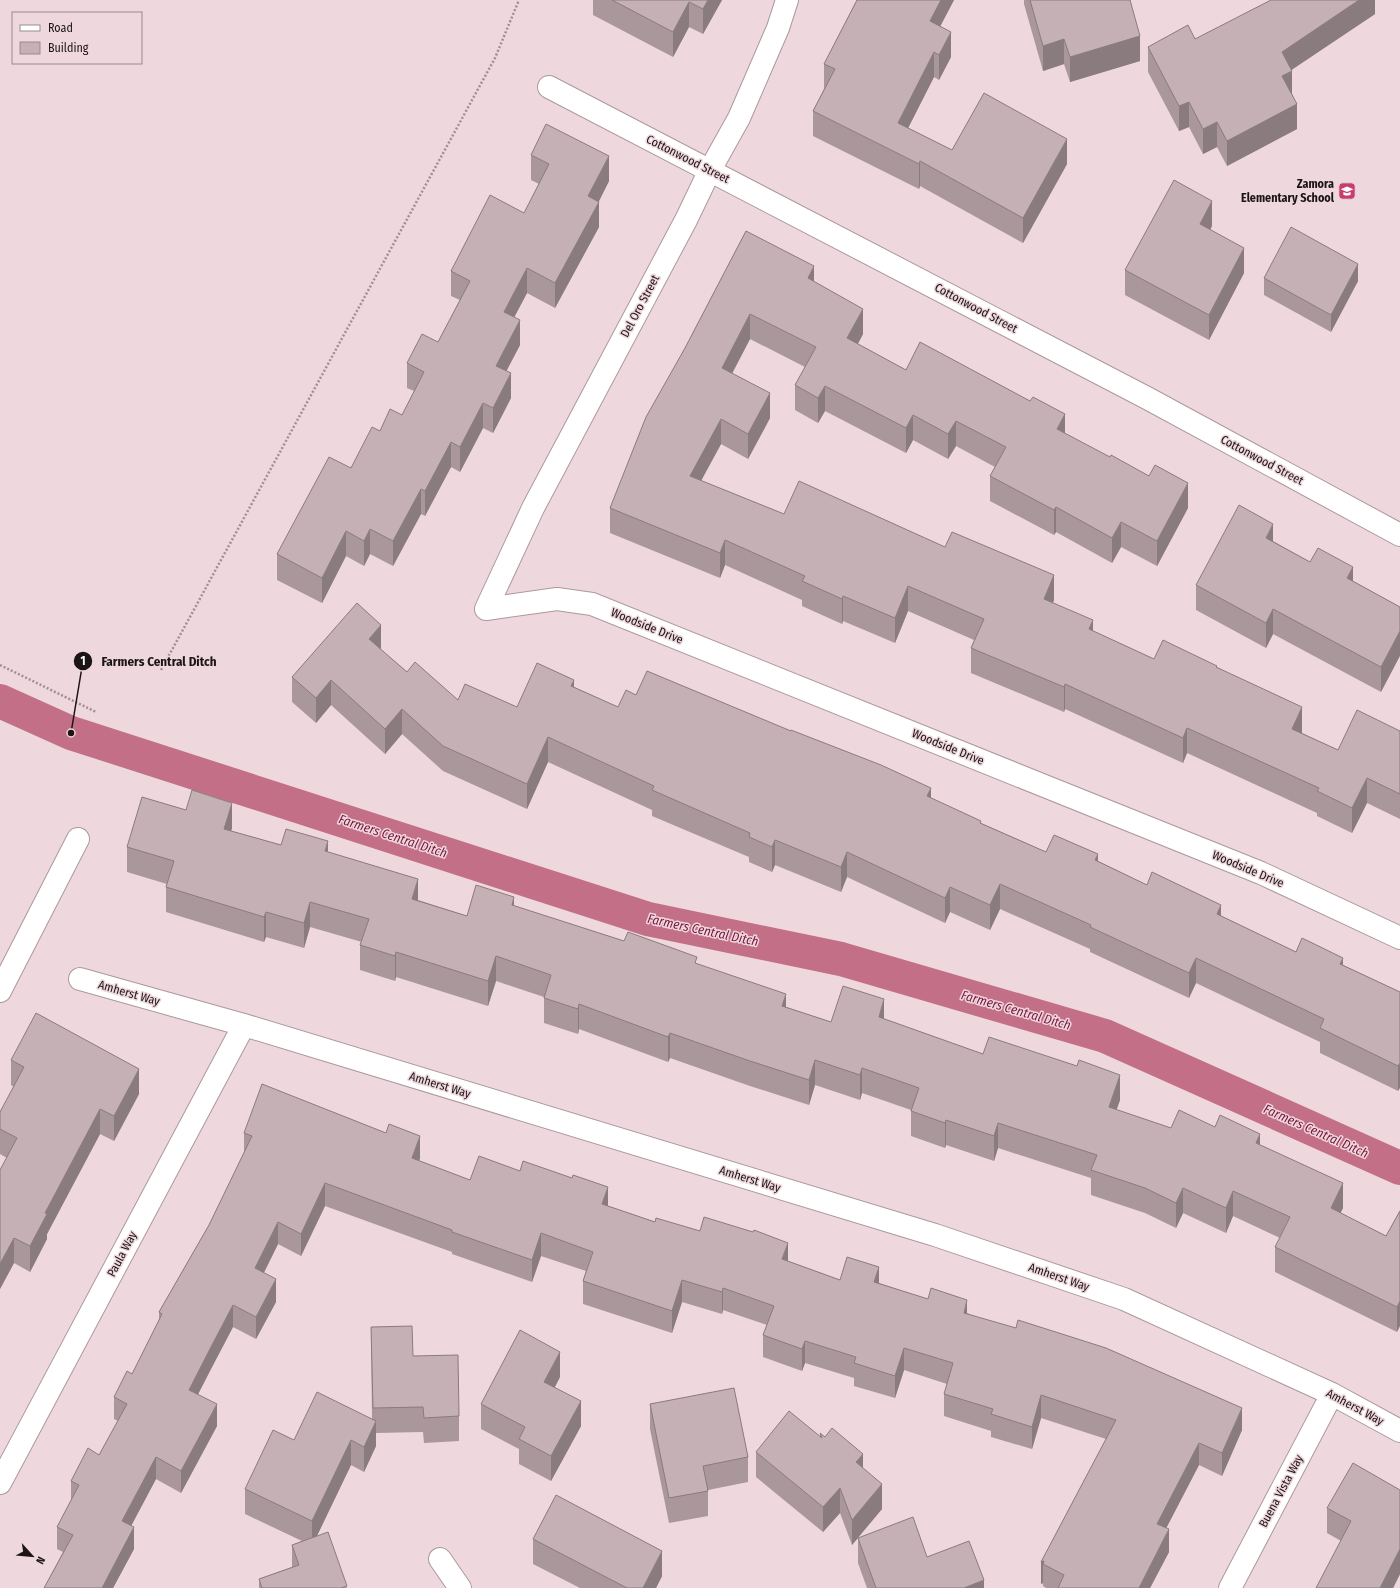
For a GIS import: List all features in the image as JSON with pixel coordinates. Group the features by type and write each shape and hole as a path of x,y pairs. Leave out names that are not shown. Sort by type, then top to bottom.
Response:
{"street":[{"name":"Del Oro Street","path":"486,609 532,508 686,220 710,170 739,118 778,28 787,0"},
{"name":"Cottonwood Street","path":"549,87 1147,398 1400,535"},
{"name":"Woodside Drive","path":"486,609 557,599 592,604 1261,873 1400,938"},
{"path":"0,991 78,839"},
{"name":"Amherst Way","path":"80,979 244,1025 958,1242 1124,1299 1332,1394 1400,1431"},
{"name":"Paula Way","path":"0,1483 244,1025"},
{"name":"Buena Vista Way","path":"1230,1588 1332,1394"},
{"path":"440,1560 460,1588"}],"path":[{"path":"161,670 495,58 519,0"},
{"path":"0,665 96,712"}],"building":[{"path":"612,0 708,0 703,9 689,2 673,32"},
{"path":"857,0 941,0 930,21 951,32 939,55 934,52 898,123 952,150 984,93 1067,139 1023,218 920,161 919,164 813,111 835,69 824,64"},
{"path":"1030,0 1130,0 1140,36 1070,57 1064,39 1043,46"},
{"path":"1271,0 1359,0 1282,52 1292,71 1282,76 1297,104 1227,141 1217,122 1203,129 1189,102 1179,106 1148,47 1188,25 1195,39"},
{"path":"546,124 609,156 588,196 599,202 555,283 527,268 504,312 520,320 496,366 511,373 493,408 483,403 460,447 451,442 425,491 421,489 393,541 370,529 364,541 346,531 322,578 277,554 329,457 351,468 372,427 380,431 390,409 402,415 424,372 407,363 422,334 438,342 470,281 451,271 490,195 524,213 549,164 531,155"},
{"path":"1174,180 1212,201 1200,224 1244,248 1209,315 1125,270"},
{"path":"1291,227 1358,264 1331,315 1264,278"},
{"path":"746,231 814,266 808,278 863,309 847,338 906,370 920,342 1030,401 1033,397 1065,414 1057,429 1110,457 1111,455 1149,476 1155,465 1188,483 1157,541 1121,522 1112,538 1056,507 1054,510 990,476 1006,447 956,421 948,434 913,415 906,428 825,386 818,398 795,385 816,347 750,314 722,368 770,393 748,434 721,419 690,476 784,514 799,481 945,547 952,532 1054,575 1044,599 1093,620 1089,629 1154,659 1163,640 1217,666 1216,667 1302,707 1292,729 1338,750 1357,710 1400,731 1400,794 1367,778 1352,808 1317,791 1319,788 1187,728 1183,738 1065,684 1064,687 971,648 984,619 908,586 895,618 843,596 842,599 802,581 805,576 725,540 720,553 610,508 646,417 685,348"},
{"path":"1239,505 1273,524 1266,538 1310,562 1318,548 1353,567 1347,578 1400,607 1400,631 1381,667 1273,609 1266,623 1196,585"},
{"path":"357,603 381,625 369,639 407,672 415,662 458,700 465,684 517,707 537,663 574,680 571,686 618,707 626,690 636,695 647,671 791,731 881,765 931,788 927,796 981,821 980,823 1046,852 1054,835 1098,854 1095,860 1147,885 1152,872 1221,905 1217,914 1296,952 1302,938 1343,958 1340,964 1400,992 1400,1063 1398,1066 1320,1028 1324,1019 1196,958 1189,973 1090,927 1091,925 1000,884 990,905 950,887 945,898 847,852 841,867 775,840 772,847 749,837 750,833 652,790 654,786 548,737 527,784 443,746 402,709 385,729 331,680 316,698 292,677"},
{"path":"192,790 232,803 224,829 281,845 286,829 328,841 325,851 418,879 412,899 467,916 476,885 514,897 512,905 624,941 628,932 697,957 695,963 786,994 782,1006 831,1022 843,986 884,999 879,1017 983,1054 989,1037 1077,1066 1079,1060 1120,1075 1109,1107 1171,1128 1179,1110 1215,1127 1220,1115 1260,1134 1256,1143 1343,1183 1331,1208 1386,1236 1400,1211 1400,1301 1397,1307 1275,1247 1290,1217 1233,1191 1226,1208 1183,1188 1176,1203 1145,1188 1091,1170 1097,1155 998,1123 994,1136 946,1120 945,1123 911,1111 919,1088 862,1068 860,1075 815,1060 809,1080 670,1033 668,1037 579,1004 578,1009 544,998 551,975 496,956 488,981 396,952 395,956 360,945 369,919 310,902 304,923 266,912 264,917 166,887 174,861 127,847 142,797 186,810"},
{"path":"36,1013 139,1069 114,1116 100,1109 45,1213 47,1214 30,1246 14,1238 0,1264 0,1170 17,1138 0,1129 0,1112 24,1067 11,1060"},
{"path":"262,1084 386,1133 389,1124 420,1136 412,1158 470,1180 479,1156 520,1171 523,1161 572,1178 573,1175 608,1187 602,1204 655,1222 656,1218 700,1231 704,1217 753,1232 754,1230 788,1243 782,1259 840,1280 847,1257 879,1267 874,1282 928,1299 931,1288 967,1300 964,1313 1016,1328 1018,1320 1106,1348 1242,1408 1222,1453 1199,1443 1157,1524 1169,1529 1139,1588 1058,1588 1064,1575 1043,1564 1044,1561 1041,1562 1116,1420 1041,1395 1032,1427 991,1414 993,1409 944,1394 953,1363 904,1348 895,1376 854,1363 856,1357 805,1341 802,1349 763,1335 774,1306 723,1288 722,1292 682,1280 672,1311 583,1281 593,1252 541,1233 532,1260 452,1232 452,1230 325,1183 301,1234 278,1222 255,1268 276,1279 256,1317 233,1305 189,1390 217,1404 181,1471 156,1457 122,1521 134,1527 102,1588 44,1588 73,1535 57,1527 79,1485 71,1481 88,1448 99,1455 127,1404 114,1397 127,1371 132,1374 162,1314 159,1312 209,1225 252,1136 244,1133"},
{"path":"412,1326 413,1356 458,1355 459,1416 424,1418 423,1407 373,1408 371,1327"},
{"path":"520,1330 560,1352 544,1382 581,1401 551,1456 519,1439 525,1427 481,1404"},
{"path":"734,1388 748,1457 703,1466 708,1491 669,1498 650,1404"},
{"path":"317,1392 376,1421 364,1447 351,1440 312,1521 245,1489 273,1430 294,1440"},
{"path":"789,1411 822,1438 820,1433 825,1437 832,1428 863,1454 856,1462 882,1484 852,1520 840,1488 823,1507 756,1452"},
{"path":"1353,1463 1400,1490 1400,1549 1380,1588 1316,1588 1351,1521 1327,1508"},
{"path":"556,1495 662,1551 643,1588 627,1588 533,1539"},
{"path":"913,1517 927,1557 969,1541 984,1580 964,1588 876,1588 858,1538"},
{"path":"328,1532 347,1586 341,1588 262,1588 259,1579 299,1565 292,1545"}],"waterway":[{"name":"Farmers Central Ditch","path":"0,701 71,733 648,919 841,959 1105,1036 1400,1168"}],"place":[{"name":"Zamora Elementary School","path":"1347,191"},
{"name":"Farmers Central Ditch","path":"71,733"}]}
